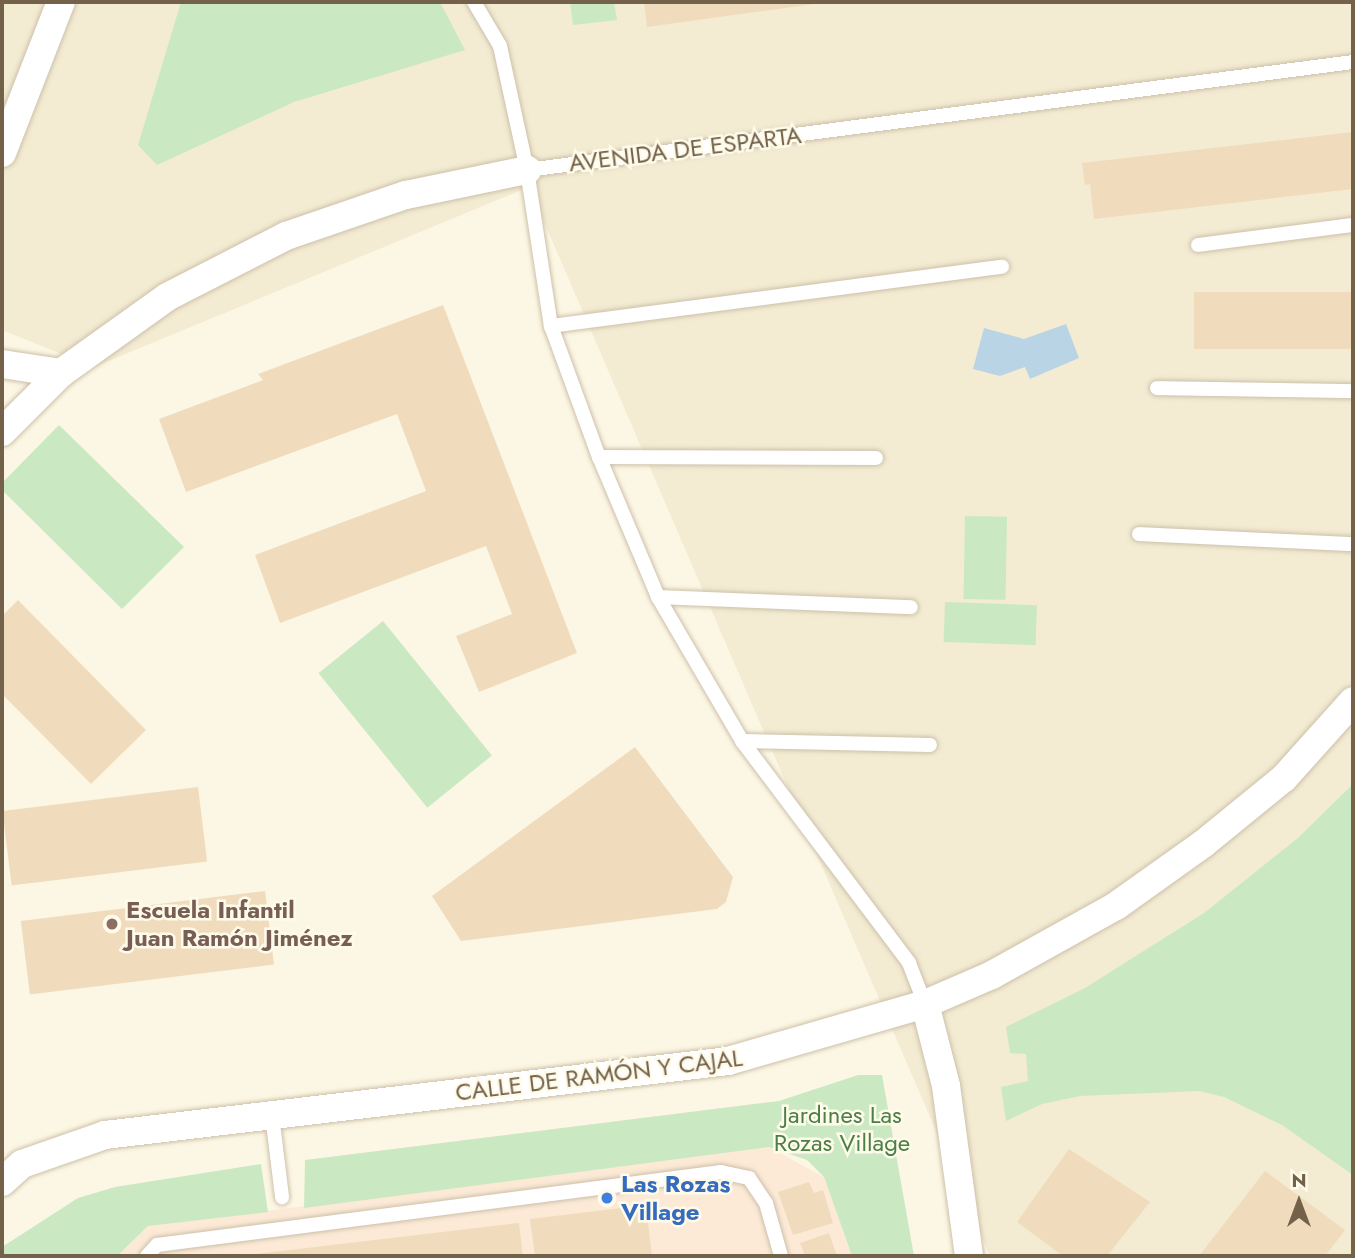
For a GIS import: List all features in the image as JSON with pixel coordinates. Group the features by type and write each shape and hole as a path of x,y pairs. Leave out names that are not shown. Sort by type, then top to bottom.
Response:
{"street":[{"path":"2,153 11,109 61,2"},
{"name":"AVENIDA DE ESPARTA","path":"2,432 61,373 167,297 286,236 406,195 527,170"},
{"path":"2,364 61,373"},
{"name":"CALLE DE RAMÓN Y CAJAL","path":"2,1182 22,1164 106,1135 728,1061 925,1004 992,975 1149,883 1284,778 1353,701"},
{"path":"925,1004 946,1086 969,1256"}],"lane":[{"path":"474,2 500,46 527,170 551,326 599,457 658,597 742,741 909,963 925,1004"},
{"name":"AVENIDA DE ESPARTA","path":"527,170 1353,62"},
{"path":"1198,245 1353,225"},
{"path":"551,326 1002,267"},
{"path":"1157,388 1353,391"},
{"path":"599,457 876,458"},
{"path":"1139,534 1353,544"},
{"path":"658,597 911,607"},
{"path":"742,741 930,745"},
{"path":"272,1115 282,1197"},
{"path":"147,1256 157,1245 722,1172 749,1178 766,1203 781,1256"}],"shaded area":[{"path":"2,2 1353,2 1353,1256 990,1256 529,187 94,367 2,330"},
{"name":"Las Rozas Village","path":"769,1147 824,1177 852,1256 117,1256 148,1226"}],"green space":[{"path":"181,2 440,2 465,50 294,102 157,165 138,145"},
{"path":"570,2 614,2 617,20 573,25"},
{"path":"59,425 184,547 122,609 2,490 2,483"},
{"path":"965,516 1007,517 1006,600 964,599"},
{"path":"945,602 1037,605 1036,645 944,642"},
{"path":"383,621 492,755 427,808 318,673"},
{"path":"1353,784 1353,1175 1282,1125 1224,1097 1199,1091 1080,1096 1042,1104 1006,1121 1001,1087 1028,1081 1026,1054 1010,1053 1006,1027 1085,988 1204,913 1298,838"},
{"name":"Jardines Las Rozas Village","path":"858,1075 882,1075 914,1256 852,1256 824,1177 807,1160 769,1147 304,1208 305,1160 779,1101"},
{"path":"261,1164 268,1212 148,1226 117,1256 2,1256 2,1247 78,1198 115,1187"}],"water":[{"path":"1066,324 1079,358 1030,379 1025,367 1000,376 973,369 984,328 1024,339"}],"building":[{"path":"644,2 821,2 821,3 647,27"},
{"path":"1353,132 1353,189 1094,219 1090,184 1085,185 1082,163"},
{"path":"1194,292 1353,292 1353,349 1194,349"},
{"path":"443,305 577,653 479,692 456,636 512,614 486,546 280,623 255,555 426,491 397,414 186,492 159,419 263,380 258,374"},
{"path":"18,600 146,730 91,784 2,694 2,616"},
{"path":"635,747 733,877 726,902 717,909 461,941 432,896"},
{"path":"198,787 207,861 12,885 2,811"},
{"path":"265,891 274,964 30,994 21,921"},
{"path":"1069,1149 1150,1202 1107,1256 1063,1256 1017,1222"},
{"path":"1265,1171 1345,1230 1325,1256 1199,1256"},
{"path":"809,1182 814,1193 823,1190 833,1223 793,1235 778,1192"},
{"path":"646,1205 652,1256 535,1256 530,1219"},
{"path":"519,1223 523,1256 247,1255"},
{"path":"829,1233 837,1256 805,1256 800,1243"}],"place":[{"name":"Escuela Infantil Juan Ramón Jiménez","path":"112,924"},
{"name":"Las Rozas Village","path":"607,1198"}]}
